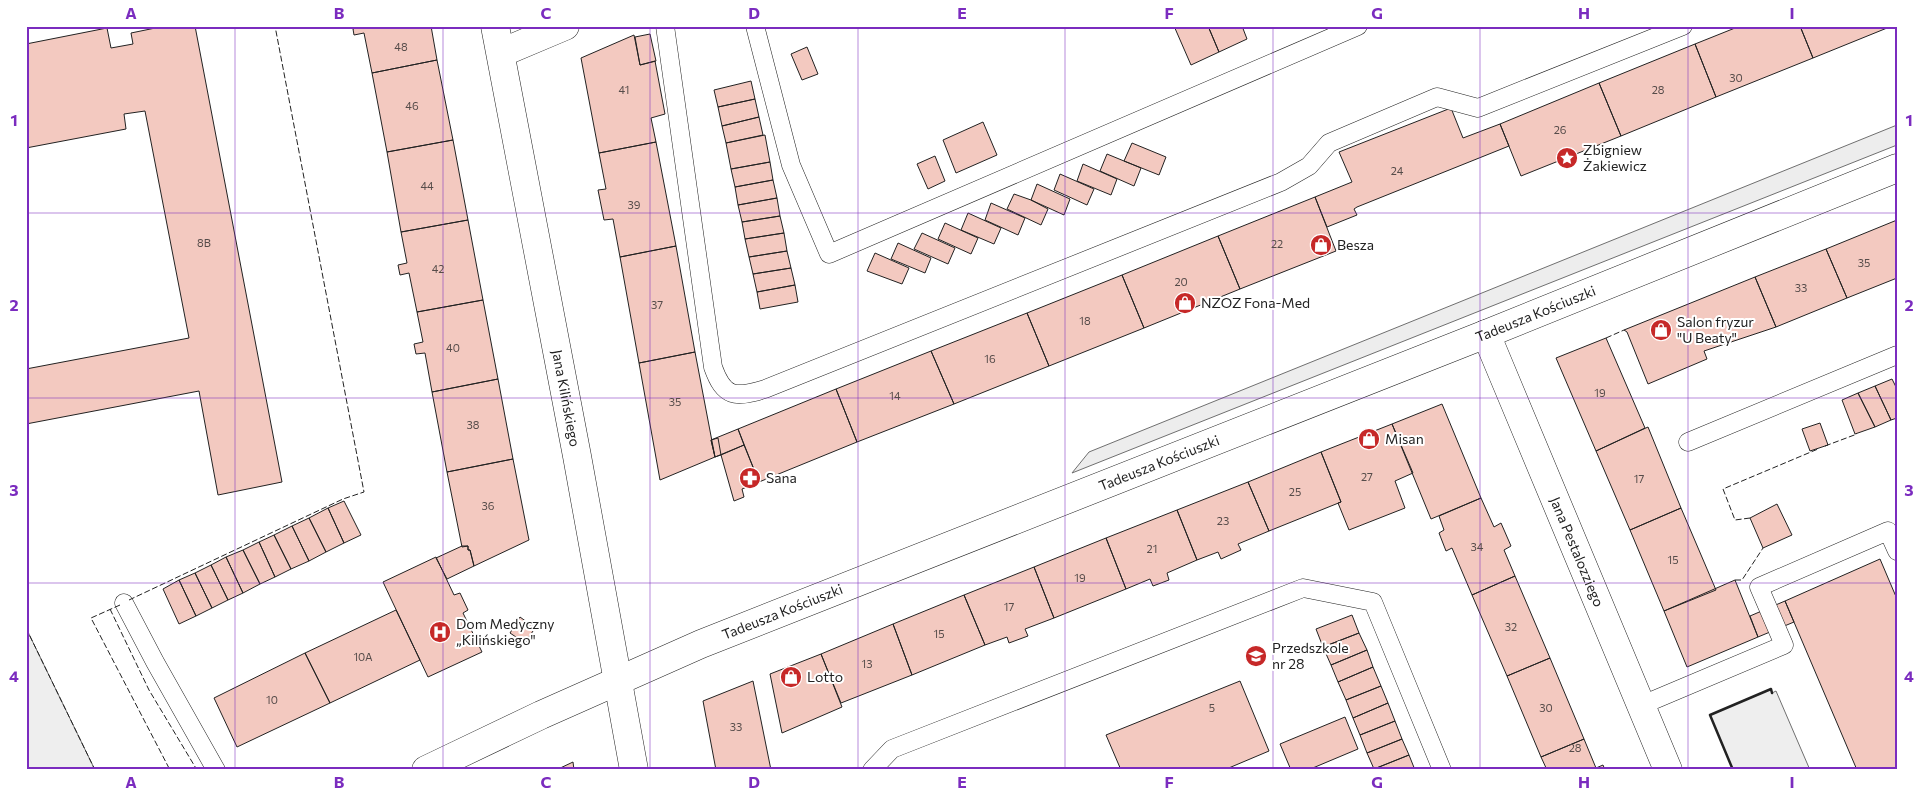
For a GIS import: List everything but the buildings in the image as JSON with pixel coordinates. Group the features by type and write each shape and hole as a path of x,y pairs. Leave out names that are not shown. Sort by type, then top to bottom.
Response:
{"street":[{"name":"Jana Kilińskiego","path":"496,26 576,446 634,770"},
{"path":"501,53 565,26"},
{"name":"Tadeusza Kościuszki","path":"426,770 541,714 701,644 1486,334 1897,168"},
{"name":"Jana Pestalozziego","path":"1486,334 1668,770"}],"lane":[{"path":"665,26 712,360 718,380 725,391 735,395 749,394 764,389 1281,182 1309,166 1329,143 1437,97 1478,108 1684,26"},
{"path":"755,26 791,166 829,254 1358,26"},
{"path":"1688,442 1897,356"},
{"path":"1642,705 1784,644 1759,587 1888,531 1897,551"},
{"path":"872,770 892,749 1303,588 1373,602 1442,770"},
{"path":"124,603 216,770"}],"shaded area":[{"path":"1897,125 1897,145 1072,473 1089,452"},
{"path":"26,628 95,770 26,770"},
{"path":"1771,689 1772,693 1776,691 1810,770 1733,770 1710,715"}],"fence":[{"path":"129,600 343,499 364,492 275,26"},
{"path":"1606,338 1624,330"},
{"path":"1825,446 1857,434"},
{"path":"1750,518 1735,520 1723,489 1818,449"},
{"path":"1735,580 1742,580 1763,548"},
{"path":"120,605 91,618 170,770"},
{"path":"110,609 149,690 197,770"},
{"path":"26,628 95,770"}],"wall":[{"path":"1733,770 1710,715 1771,689 1772,693"}],"place":[{"name":"Zbigniew Żakiewicz","path":"1567,158"},
{"name":"Besza","path":"1321,245"},
{"name":"NZOZ Fona-Med","path":"1185,303"},
{"name":"Salon fryzur \"U Beaty\"","path":"1661,330"},
{"name":"Misan","path":"1369,439"},
{"name":"Sana","path":"750,478"},
{"name":"Dom Medyczny „Kilińskiego\"","path":"440,632"},
{"name":"Przedszkole nr 28","path":"1256,656"},
{"name":"Lotto","path":"791,677"}]}
